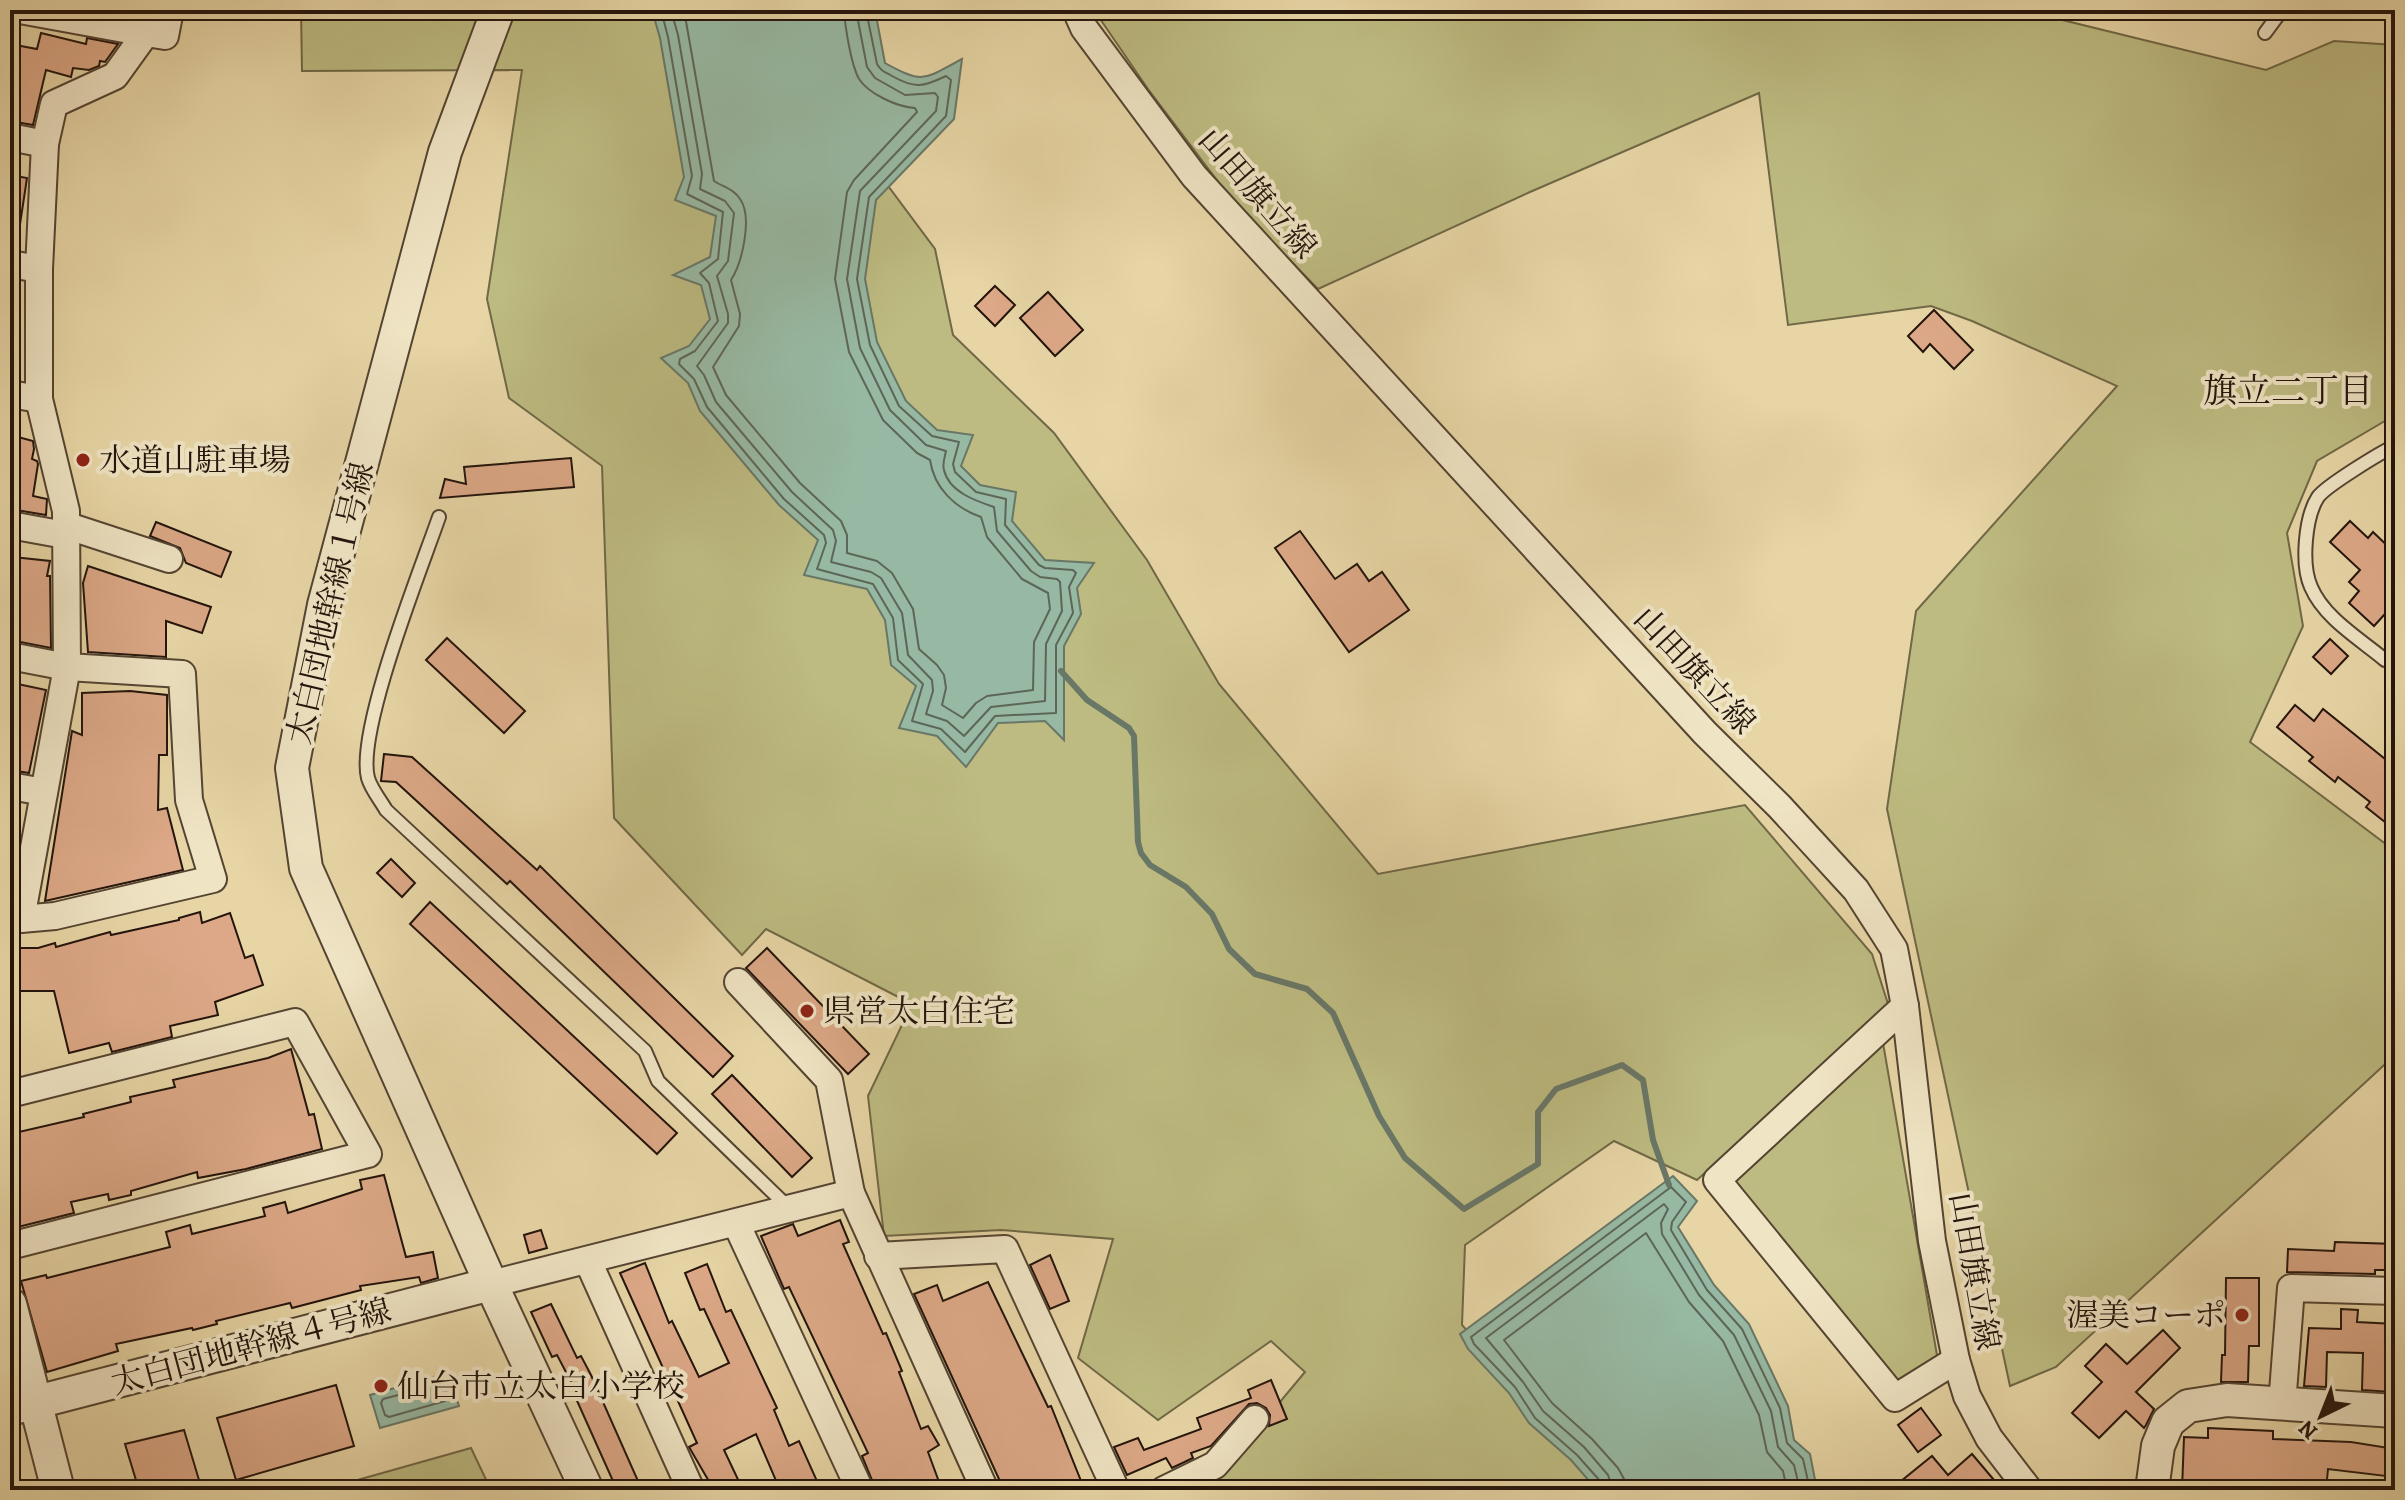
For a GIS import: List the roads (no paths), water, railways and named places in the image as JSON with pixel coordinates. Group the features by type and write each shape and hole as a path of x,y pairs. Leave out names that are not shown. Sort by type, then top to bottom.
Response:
{"street":[{"path":"20,10 165,36 170,10"},
{"name":"太白団地幹線１号線","path":"498,10 445,152 324,605 292,768 306,868 491,1284 587,1490"},
{"name":"山田旗立線","path":"1076,10 1084,28 1194,176 1705,733 1779,806 1856,890 1894,949 1905,1006 1932,1241 1956,1360 1967,1396 1989,1438 2029,1490"},
{"path":"10,656 67,667 182,674 189,800 213,879 55,916 16,918 67,667 66,511 39,399 39,269 45,144 54,104 115,76 146,33"},
{"path":"10,137 45,144"},
{"path":"10,264 39,269"},
{"path":"10,394 39,399"},
{"path":"10,525 65,530 169,559"},
{"path":"10,786 44,792"},
{"path":"738,982 829,1080 851,1193 985,1490"},
{"path":"1905,1006 1717,1180 1895,1398 1956,1360"},
{"path":"10,1094 295,1022 368,1154 10,1246"},
{"path":"491,1284 851,1193"},
{"path":"736,1223 860,1490"},
{"path":"878,1256 1005,1249 1116,1490"},
{"path":"588,1261 691,1490"},
{"name":"太白団地幹線４号線","path":"23,1406 491,1284"},
{"path":"2282,1405 2291,1288 2395,1291"},
{"path":"10,1304 23,1406 58,1490"},
{"path":"2152,1490 2158,1446 2168,1422 2188,1406 2227,1400 2395,1411"},
{"path":"1164,1490 1215,1465 1255,1419"}],"lane":[{"path":"2265,33 2282,10"},
{"path":"2385,660 2328,613 2310,586 2304,535 2319,496 2379,453 2395,446"},
{"path":"439,517 388,667 368,737 368,778 386,810 645,1051 658,1081 790,1210"}],"water":[{"path":"652,10 875,10 885,63 916,77 924,77 962,59 954,119 876,200 865,279 877,342 906,401 937,430 973,435 961,466 980,485 1016,492 1012,521 1045,560 1094,563 1077,588 1081,614 1064,646 1064,740 1045,721 998,723 966,767 937,736 899,728 916,686 891,665 885,620 867,589 804,575 818,540 779,505 700,411 688,383 661,358 689,346 710,319 701,285 673,275 710,257 716,216 675,200 684,177 660,38"},
{"path":"1673,1176 1697,1201 1678,1227 1714,1285 1749,1324 1788,1406 1794,1440 1810,1454 1817,1490 1597,1490 1571,1460 1529,1423 1509,1393 1468,1349 1460,1334"},
{"path":"448,1373 459,1406 380,1428 370,1395"}],"waterway":[{"path":"1061,671 1087,700 1129,728 1134,736 1141,853 1150,865 1186,887 1212,914 1229,949 1255,974 1307,989 1333,1013 1379,1116 1405,1158 1464,1209 1538,1164 1538,1112 1556,1089 1622,1065 1643,1080 1653,1140 1669,1185"}],"place":[{"name":"水道山駐車場","path":"83,460"},
{"name":"県営太白住宅","path":"807,1011"},
{"name":"渥美コーポ","path":"2242,1315"},
{"name":"仙台市立太白小学校","path":"381,1386"}],"district":[{"name":"旗立二丁目","path":"2288,390"}]}
